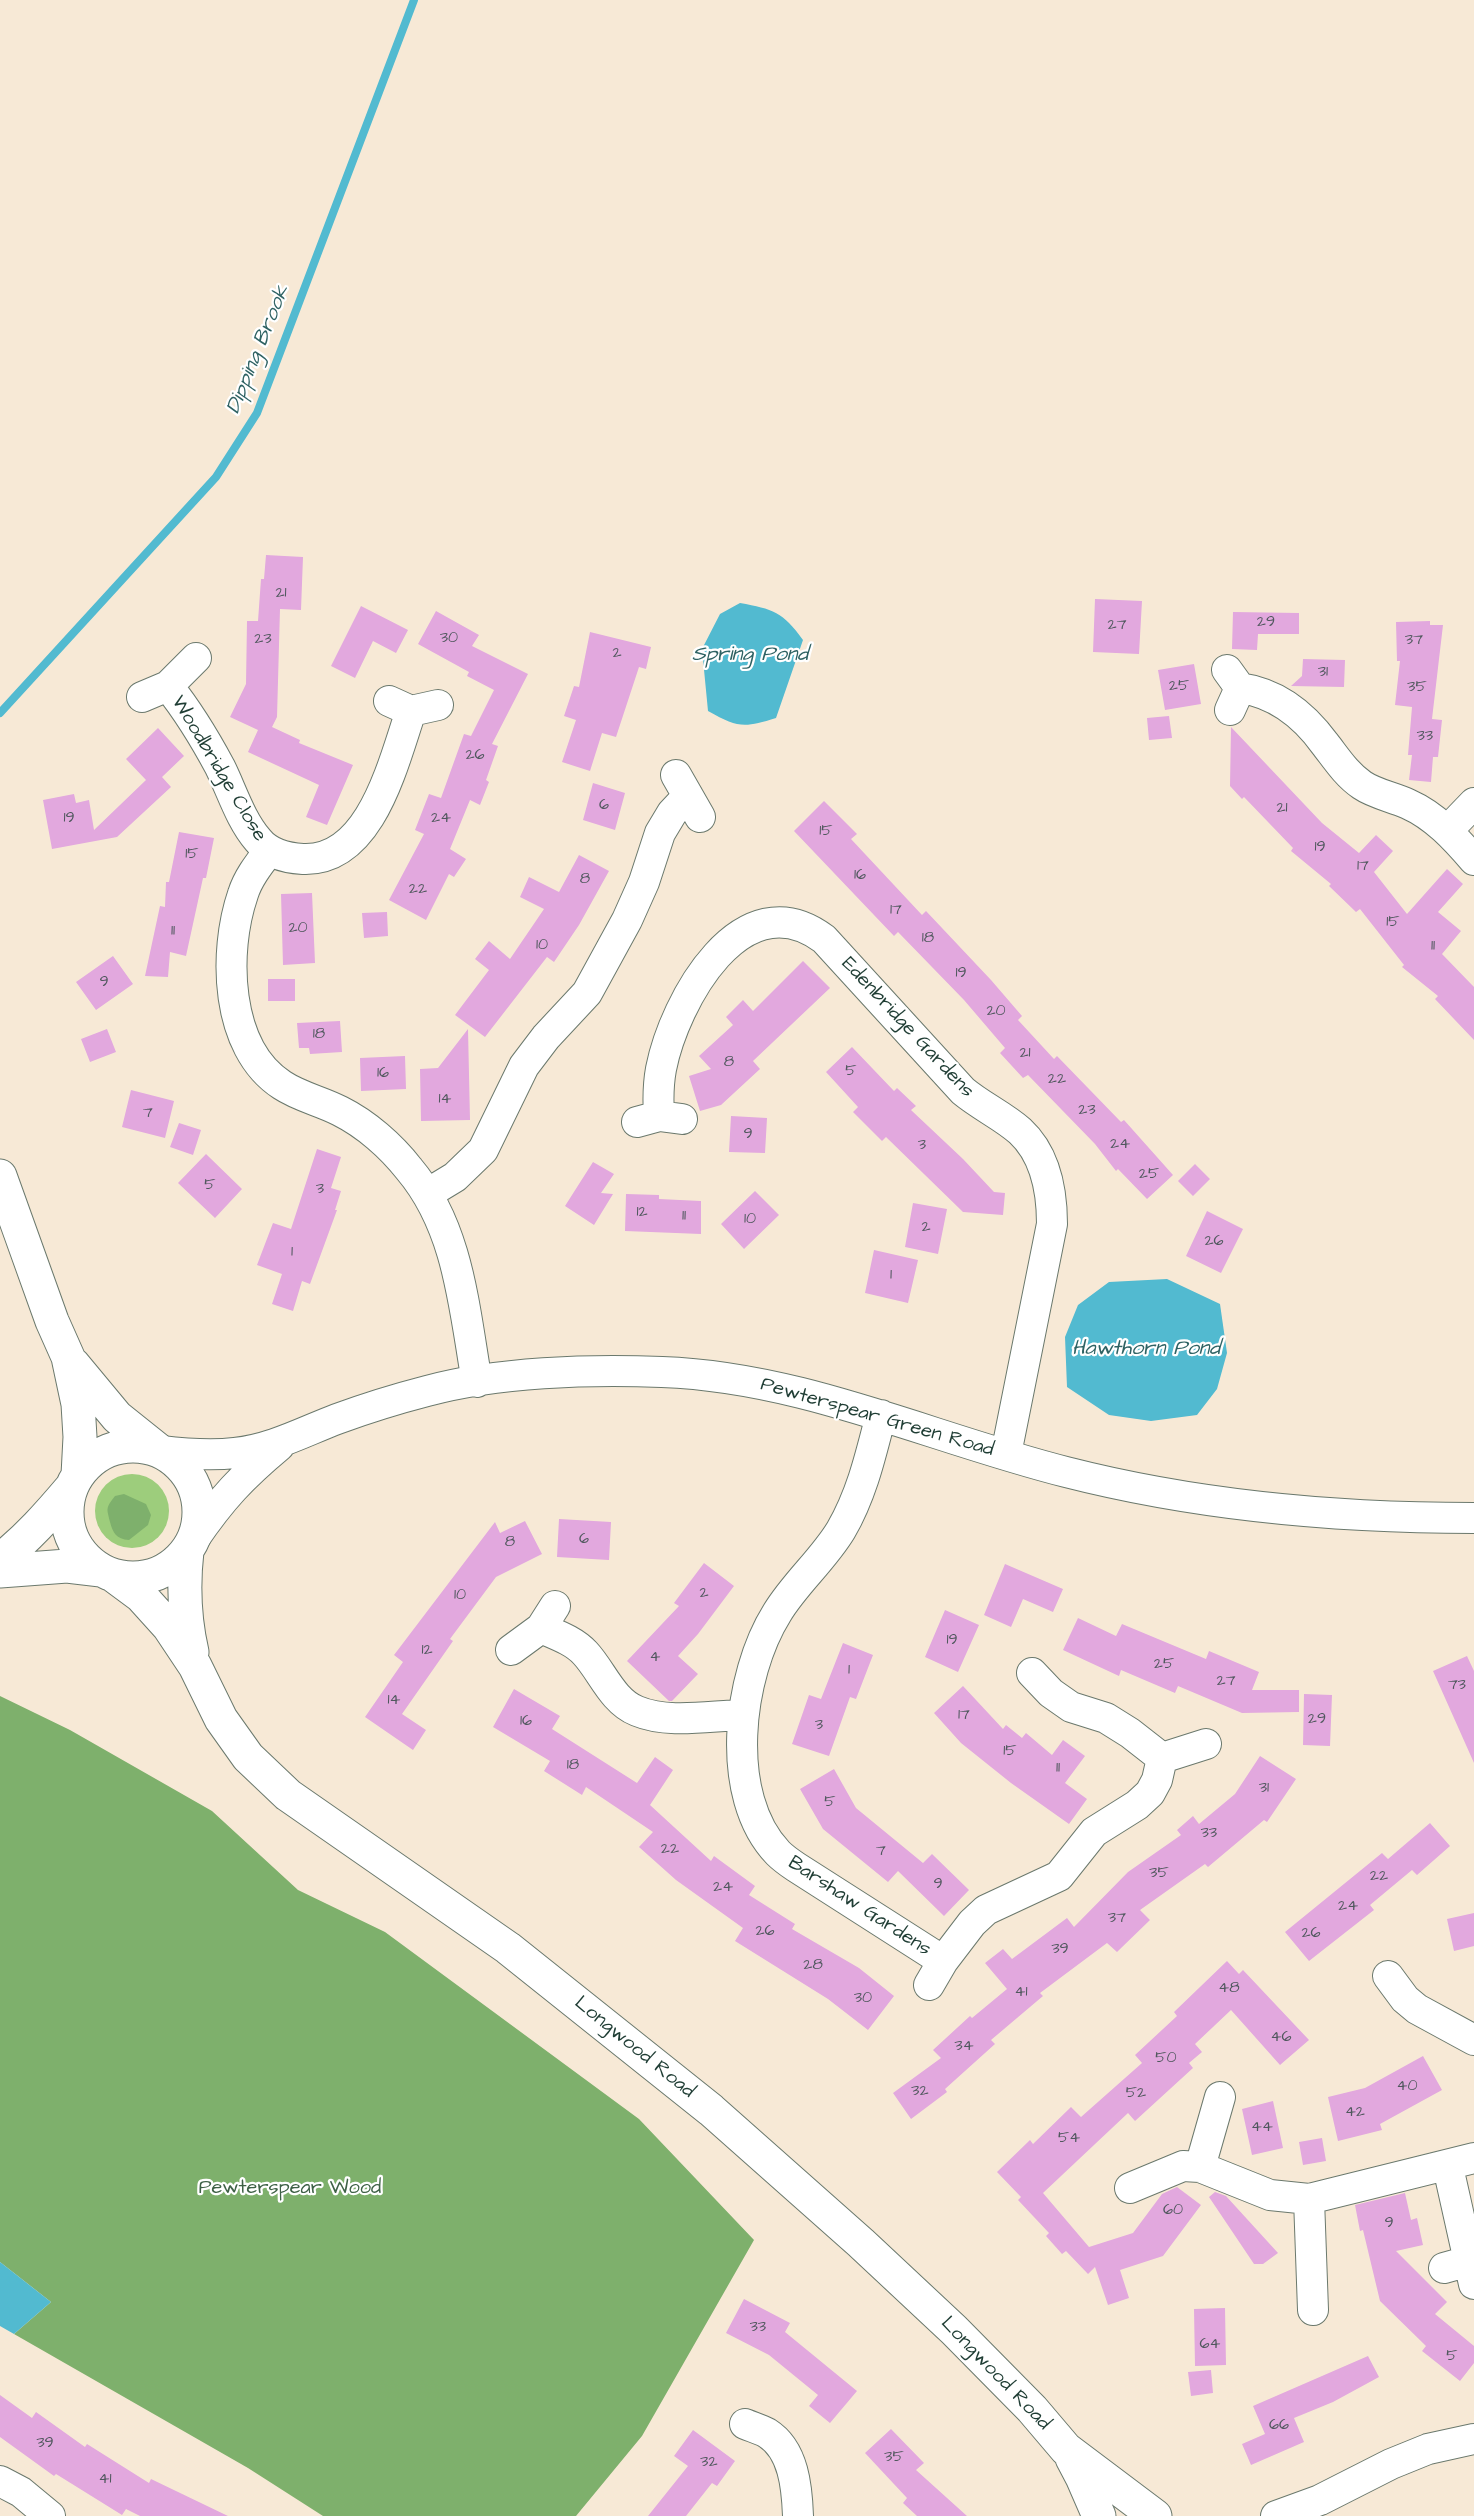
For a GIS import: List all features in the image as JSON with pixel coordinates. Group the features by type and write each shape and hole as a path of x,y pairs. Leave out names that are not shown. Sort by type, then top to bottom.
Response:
{"street":[{"name":"Woodbridge Close","path":"196,658 155,691 183,705 214,757 248,827 268,851 288,858 314,859 333,854 349,844 361,830 388,777 412,706"},
{"path":"1232,689 1260,691 1288,707 1310,725 1344,769 1362,786 1409,804 1448,830 1474,860"},
{"path":"427,1194 455,1177 483,1150 524,1066 546,1037 587,993 627,920 644,882 660,833 672,813 688,796"},
{"path":"1448,830 1474,803"},
{"name":"Woodbridge Close","path":"268,851 243,892 233,945 232,975 235,1005 247,1045 268,1074 282,1085 340,1111 368,1128 410,1169 446,1229 456,1264 477,1382"},
{"name":"Edenbridge Gardens","path":"659,1119 660,1070 667,1044 701,976 728,942 742,932 761,925 780,922 812,929 824,939 963,1091 1018,1130 1033,1145 1043,1163 1053,1204 1052,1224 1006,1454"},
{"path":"0,1176 44,1299 68,1358 78,1404 80,1437 74,1482 67,1508 68,1527 76,1545 88,1561 107,1573 134,1578 154,1575 172,1566 190,1545 199,1525 199,1501 191,1479 177,1461 117,1417 68,1358"},
{"name":"Pewterspear Green Road","path":"159,1450 199,1456 238,1453 284,1442 333,1420 378,1404 432,1389 477,1382 584,1372 664,1372 723,1377 793,1390 1065,1472 1120,1484 1207,1499 1301,1511 1403,1518 1474,1518"},
{"name":"Barshaw Gardens","path":"881,1415 864,1482 840,1531 826,1552 797,1584 777,1612 763,1636 746,1686 742,1715 744,1772 748,1795 755,1816 777,1852 795,1868 936,1973 972,1923 986,1910 1059,1876 1094,1832 1137,1805 1150,1793 1157,1780 1162,1758"},
{"name":"Pewterspear Green Road","path":"190,1545 225,1496 244,1476 284,1442"},
{"path":"0,1560 46,1518 87,1463 104,1452 123,1446 144,1446 159,1450"},
{"name":"Longwood Road","path":"190,1545 183,1584 184,1612 195,1666"},
{"name":"Longwood Road","path":"0,1571 67,1566 107,1573 141,1596 155,1611 195,1666 221,1719 248,1757 288,1795 508,1948 711,2110 861,2243 954,2330 1032,2409 1066,2449 1082,2477 1099,2516"},
{"path":"511,1650 548,1617 569,1640 584,1651 621,1701 635,1711 671,1718 742,1715"},
{"path":"1031,1670 1051,1693 1071,1707 1106,1718 1162,1758 1206,1744"},
{"path":"1386,1975 1405,1999 1417,2009 1474,2040"},
{"path":"1200,2167 1220,2097"},
{"path":"1130,2188 1183,2166 1200,2167 1270,2195 1309,2199 1461,2162 1462,2271"},
{"path":"1309,2199 1313,2310"},
{"path":"745,2424 769,2434 786,2454 796,2483 798,2516"},
{"path":"1275,2516 1311,2508 1400,2460 1428,2449 1474,2439"},
{"name":"Longwood Road","path":"1066,2449 1155,2516"},
{"path":"0,2481 21,2492 50,2516"}],"green space":[{"path":"132,1474 146,1477 158,1485 166,1497 169,1511 166,1525 158,1537 146,1545 132,1548 118,1545 106,1537 98,1525 95,1511 98,1497 106,1485 118,1477"},
{"path":"124,1494 146,1504 151,1515 148,1525 129,1540 118,1537 114,1532 108,1511 108,1506 115,1496"},
{"name":"Pewterspear Wood","path":"0,1696 70,1730 212,1811 298,1890 385,1932 639,2119 754,2240 642,2436 576,2516 323,2516 248,2468 14,2334 51,2302 0,2262"}],"water":[{"name":"Spring Pond","path":"740,603 776,613 789,623 803,640 776,718 748,725 727,721 708,711 702,649 720,614"},
{"name":"Hawthorn Pond","path":"1167,1279 1220,1304 1227,1353 1217,1389 1197,1415 1151,1421 1109,1415 1067,1387 1065,1337 1078,1305 1109,1282"},
{"path":"0,2262 51,2302 14,2334 0,2326"}],"building":[{"path":"266,555 303,557 301,610 280,609 277,717 272,727 300,740 299,743 353,765 327,825 306,817 319,785 248,752 258,730 230,717 246,684 247,621 258,621 261,579 264,579"},
{"path":"1095,599 1142,601 1139,654 1093,652"},
{"path":"361,606 408,630 396,653 373,641 355,678 331,666"},
{"path":"436,611 479,635 472,646 528,674 492,744 498,746 486,780 489,782 480,805 470,800 450,849 466,859 454,877 449,874 426,920 389,900 424,834 415,830 429,794 441,798 464,734 471,736 494,690 467,676 469,672 418,644"},
{"path":"1233,612 1299,613 1299,634 1258,634 1257,650 1232,649"},
{"path":"1430,621 1430,625 1443,625 1432,719 1442,720 1438,757 1433,757 1431,782 1409,780 1412,755 1408,755 1412,707 1395,705 1400,661 1397,661 1396,622"},
{"path":"590,632 651,647 646,669 639,667 616,737 602,733 590,771 562,762 576,720 564,716 574,686 579,687"},
{"path":"1303,659 1345,660 1344,687 1291,686 1302,676"},
{"path":"1194,664 1201,704 1165,710 1158,670"},
{"path":"1169,716 1172,738 1149,740 1147,718"},
{"path":"1231,727 1322,823 1359,853 1376,835 1393,851 1374,872 1407,914 1447,869 1463,884 1438,912 1461,931 1442,954 1474,987 1474,1040 1435,999 1438,996 1402,967 1404,965 1360,909 1356,912 1329,886 1331,884 1291,851 1293,848 1244,797 1242,799 1230,786"},
{"path":"158,728 184,756 162,777 171,787 117,837 52,849 43,800 74,794 76,803 89,800 94,830 146,780 126,759"},
{"path":"593,783 625,793 615,830 583,820"},
{"path":"824,801 857,834 851,839 922,915 926,911 991,980 1022,1016 1018,1020 1054,1059 1057,1056 1121,1122 1124,1120 1173,1175 1147,1199 1118,1169 1116,1171 1095,1144 1028,1075 1023,1078 1000,1053 1005,1048 964,1000 898,932 894,936 794,831"},
{"path":"179,832 214,838 206,878 203,878 186,956 170,952 168,977 145,976 160,906 165,907 166,882 169,882"},
{"path":"579,855 609,871 579,925 554,962 547,957 485,1037 455,1015 489,970 475,959 489,941 510,959 544,909 520,897 529,877 559,892"},
{"path":"312,893 315,963 283,965 281,894"},
{"path":"387,912 388,936 364,938 362,913"},
{"path":"113,956 133,984 96,1010 76,982"},
{"path":"803,961 830,988 753,1061 760,1069 721,1105 700,1111 689,1076 711,1069 699,1056 733,1025 726,1017 743,1000 753,1011"},
{"path":"268,979 295,979 295,1001 268,1001"},
{"path":"340,1021 342,1052 310,1054 309,1048 299,1048 297,1023"},
{"path":"107,1029 116,1052 90,1062 81,1039"},
{"path":"468,1029 470,1120 421,1121 420,1069 438,1068"},
{"path":"852,1047 894,1091 897,1088 916,1106 911,1110 994,1192 1005,1193 1003,1215 963,1212 886,1137 882,1141 853,1112 858,1107 826,1072"},
{"path":"405,1056 406,1089 361,1091 360,1058"},
{"path":"131,1090 174,1101 165,1138 122,1127"},
{"path":"731,1116 767,1118 765,1153 729,1152"},
{"path":"179,1123 201,1130 193,1155 170,1147"},
{"path":"317,1149 341,1157 331,1188 341,1191 335,1210 337,1210 310,1284 302,1281 293,1311 272,1304 282,1274 257,1265 273,1223 291,1229"},
{"path":"206,1154 242,1189 215,1218 178,1183"},
{"path":"593,1162 614,1174 601,1193 613,1194 594,1225 565,1206"},
{"path":"1195,1164 1210,1179 1193,1196 1178,1181"},
{"path":"755,1191 779,1215 744,1249 721,1224"},
{"path":"626,1194 659,1195 659,1199 701,1201 701,1234 625,1231"},
{"path":"913,1203 947,1209 938,1254 905,1247"},
{"path":"1207,1211 1243,1229 1221,1273 1186,1256"},
{"path":"874,1250 918,1260 908,1303 865,1293"},
{"path":"559,1519 611,1522 609,1560 557,1557"},
{"path":"525,1521 542,1554 496,1577 450,1639 453,1641 402,1714 426,1730 413,1750 365,1717 403,1662 394,1655 495,1522 500,1533"},
{"path":"704,1563 734,1586 698,1634 678,1656 698,1674 672,1701 669,1701 627,1661 679,1606 674,1603"},
{"path":"1005,1564 1063,1589 1053,1612 1023,1599 1011,1627 984,1615"},
{"path":"945,1610 979,1625 958,1672 925,1657"},
{"path":"1078,1618 1116,1636 1122,1624 1206,1659 1209,1651 1259,1672 1252,1690 1299,1690 1299,1712 1242,1713 1178,1686 1175,1693 1121,1670 1119,1676 1063,1650"},
{"path":"843,1643 873,1655 856,1699 850,1697 829,1756 792,1744 809,1695 821,1699"},
{"path":"1467,1656 1474,1671 1474,1763 1433,1671"},
{"path":"963,1686 1003,1729 1006,1725 1022,1738 1026,1733 1052,1755 1063,1740 1085,1756 1065,1783 1087,1799 1069,1824 1011,1783 961,1743 934,1713"},
{"path":"514,1689 560,1716 552,1729 637,1783 655,1757 673,1770 650,1805 711,1861 714,1856 755,1886 749,1895 795,1924 792,1929 859,1968 894,1996 868,2030 828,1999 735,1941 743,1928 676,1880 639,1847 653,1832 586,1787 582,1795 544,1771 550,1761 493,1727"},
{"path":"1304,1694 1332,1695 1330,1746 1303,1745"},
{"path":"1260,1756 1296,1779 1267,1822 1264,1820 1208,1867 1205,1864 1140,1910 1150,1920 1117,1952 1107,1943 1040,1993 1043,1996 991,2040 995,2044 945,2089 947,2092 911,2119 893,2093 941,2058 933,2050 970,2016 972,2018 1007,1989 985,1963 1003,1949 1012,1959 1067,1918 1074,1927 1128,1872 1181,1835 1177,1830 1193,1816 1199,1824 1235,1794"},
{"path":"834,1769 856,1808 923,1863 932,1854 969,1890 944,1916 898,1871 888,1882 823,1829 800,1789"},
{"path":"1430,1823 1450,1846 1417,1875 1412,1870 1370,1905 1374,1910 1309,1961 1285,1932 1382,1853 1388,1859"},
{"path":"1474,1913 1474,1946 1454,1951 1447,1919"},
{"path":"1227,1961 1239,1974 1243,1970 1309,2040 1280,2065 1231,2010 1195,2044 1202,2052 1189,2063 1193,2068 1135,2121 1128,2113 1043,2193 1089,2247 1133,2233 1162,2194 1177,2187 1201,2205 1163,2256 1120,2270 1129,2298 1108,2305 1095,2267 1088,2274 1066,2251 1062,2254 1046,2236 1049,2233 1018,2200 1021,2197 997,2172 1030,2140 1033,2144 1071,2107 1081,2117 1142,2063 1135,2055 1177,2016 1174,2012"},
{"path":"1423,2056 1442,2090 1380,2124 1382,2130 1338,2141 1328,2097 1365,2088"},
{"path":"1273,2101 1283,2148 1252,2155 1242,2109"},
{"path":"1322,2138 1326,2161 1303,2165 1299,2142"},
{"path":"1215,2192 1226,2196 1278,2253 1263,2264 1254,2264 1209,2197"},
{"path":"1405,2193 1411,2220 1417,2218 1423,2245 1396,2251 1447,2302 1435,2314 1474,2346 1474,2363 1460,2381 1422,2351 1426,2346 1380,2301 1355,2205"},
{"path":"744,2299 790,2323 785,2332 857,2391 830,2423 809,2406 818,2395 769,2355 726,2333"},
{"path":"1225,2308 1226,2365 1195,2366 1194,2309"},
{"path":"1368,2356 1379,2377 1333,2402 1294,2418 1304,2442 1251,2465 1242,2444 1265,2434 1253,2406"},
{"path":"1211,2370 1213,2393 1191,2396 1188,2372"},
{"path":"0,2395 32,2418 36,2412 85,2447 87,2444 149,2483 151,2479 228,2516 140,2516 126,2509 122,2515 56,2474 54,2476 0,2437"},
{"path":"891,2429 924,2463 916,2470 967,2516 917,2516 903,2503 907,2498 865,2453"},
{"path":"693,2430 735,2461 717,2486 712,2483 686,2516 648,2516 688,2466 674,2456"}],"waterway":[{"name":"Dipping Brook","path":"0,713 216,477 257,413 414,0"}]}
